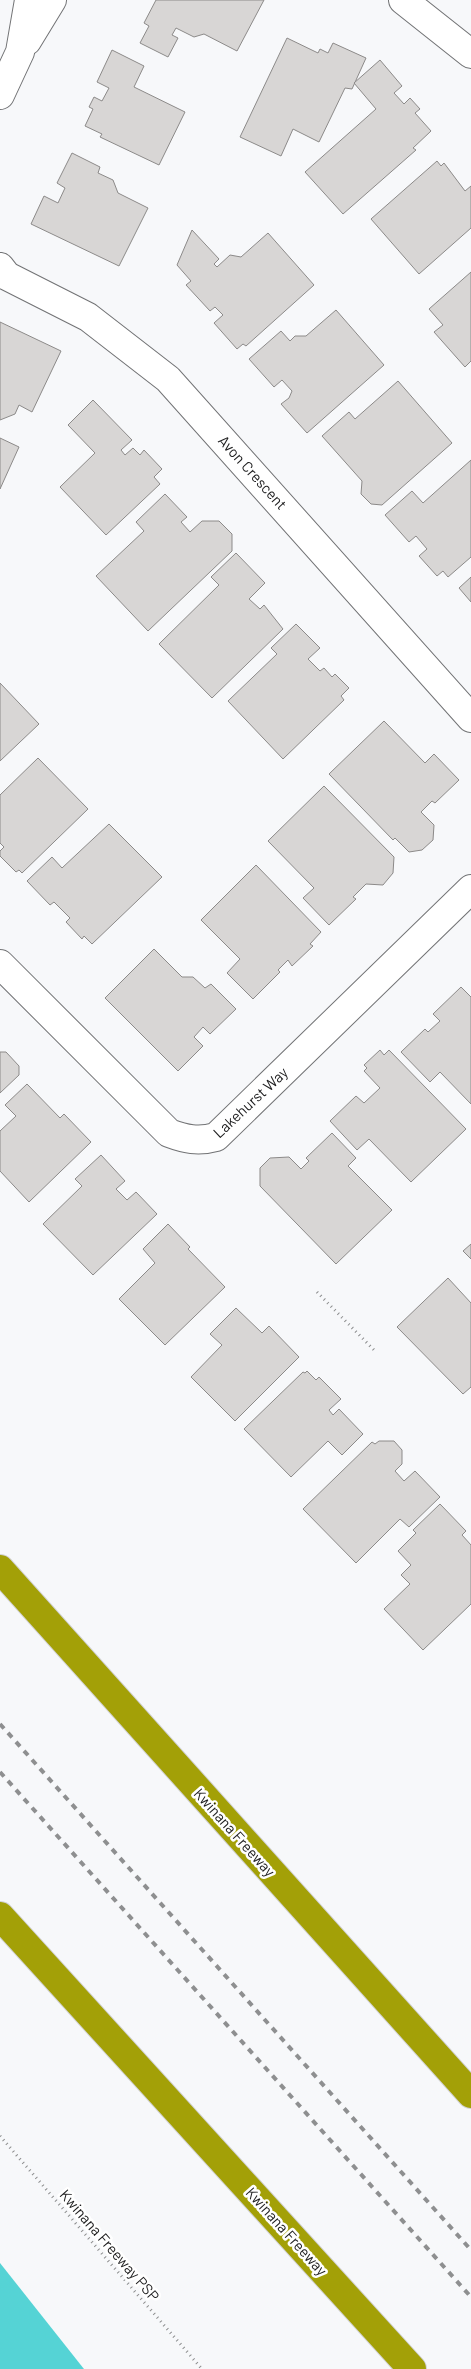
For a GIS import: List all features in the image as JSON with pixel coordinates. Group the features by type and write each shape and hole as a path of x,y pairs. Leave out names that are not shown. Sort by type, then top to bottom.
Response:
{"highway":[{"name":"Kwinana Freeway","path":"0,1569 471,2094"},
{"name":"Kwinana Freeway","path":"0,1916 412,2369"}],"street":[{"path":"20,52 29,0"},
{"path":"0,95 20,52 52,0"},
{"path":"404,0 471,54"},
{"name":"Avon Crescent","path":"0,267 7,276 88,317 168,379 471,718"},
{"name":"Lakehurst Way","path":"0,964 169,1133 194,1140 205,1140 216,1137 471,889"}],"path":[{"path":"317,1292 374,1350"},
{"name":"Kwinana Freeway PSP","path":"0,2136 202,2369"}],"water":[{"path":"0,2263 84,2369 0,2369"}],"building":[{"path":"156,0 264,0 237,51 204,34 194,37 176,28 172,35 178,38 168,57 140,43 149,26 144,23"},
{"path":"287,38 318,53 320,49 328,53 333,43 366,58 352,89 345,88 319,142 293,129 281,156 240,137"},
{"path":"112,50 144,66 134,87 185,112 159,165 100,137 102,134 85,126 93,109 89,107 94,97 102,101 109,88 97,82"},
{"path":"380,60 402,86 394,93 404,104 410,98 420,109 415,113 431,131 413,148 416,150 343,214 305,172 376,109 354,83"},
{"path":"72,153 100,167 98,173 113,180 118,193 148,208 119,266 31,224 44,196 58,203 65,188 57,183"},
{"path":"437,161 441,166 444,163 465,191 471,186 471,228 419,274 371,219"},
{"path":"192,230 219,259 214,264 217,267 230,255 241,257 268,233 314,285 246,346 243,344 237,349 214,323 223,315 215,307 210,311 186,285 191,281 177,265"},
{"path":"471,272 471,361 465,367 434,332 443,325 429,309"},
{"path":"336,310 384,365 307,433 281,404 289,398 292,391 282,380 274,387 249,359 281,331 290,341 295,336 306,336"},
{"path":"0,322 61,351 32,412 19,405 15,414 0,420"},
{"path":"398,381 452,443 382,505 371,504 361,494 362,481 322,436 349,412 355,419"},
{"path":"93,400 132,440 121,450 125,455 133,448 140,455 144,450 162,469 154,477 160,484 106,535 60,487 95,453 68,425"},
{"path":"0,438 19,447 0,489"},
{"path":"471,460 471,557 448,577 443,571 437,576 419,556 427,549 416,536 409,542 385,515 412,491 423,503"},
{"path":"165,494 187,517 181,522 190,532 202,521 219,521 232,534 232,551 148,631 96,576 144,531 136,522"},
{"path":"236,553 265,583 249,599 260,609 264,605 283,629 212,698 159,644 219,585 211,577"},
{"path":"471,577 471,602 459,588"},
{"path":"296,624 320,648 308,659 320,671 324,668 332,677 335,674 349,688 341,696 344,700 283,759 228,701 277,654 271,648"},
{"path":"0,683 39,724 0,761"},
{"path":"384,721 425,763 434,754 459,780 435,803 432,801 421,812 434,825 433,840 422,850 409,852 395,838 393,840 329,774"},
{"path":"38,758 88,809 22,873 19,870 16,872 0,856 0,851 4,847 0,843 0,795"},
{"path":"324,786 394,857 393,873 383,885 366,884 353,897 356,899 329,925 303,898 314,888 268,841"},
{"path":"109,824 162,877 92,944 84,936 82,939 66,922 70,918 54,902 50,905 27,881 52,857 62,868"},
{"path":"256,865 321,932 310,944 313,946 292,966 288,960 278,970 280,972 253,999 227,973 240,959 201,920"},
{"path":"154,949 182,977 193,977 205,988 211,984 236,1009 210,1034 203,1027 194,1037 203,1046 178,1071 105,998"},
{"path":"461,987 471,997 471,1104 440,1072 430,1082 401,1052 425,1029 428,1032 440,1021 433,1014"},
{"path":"380,1050 384,1055 389,1050 466,1129 411,1182 369,1139 357,1150 330,1121 356,1096 364,1103 380,1088 364,1071 367,1068 364,1065"},
{"path":"0,1052 6,1052 19,1066 19,1075 0,1093"},
{"path":"27,1084 60,1118 64,1114 91,1142 29,1202 0,1171 0,1131 16,1116 5,1105"},
{"path":"332,1133 356,1158 348,1166 392,1210 336,1264 260,1186 260,1168 270,1158 289,1157 301,1169 309,1161 306,1158"},
{"path":"101,1155 125,1181 116,1189 127,1200 136,1192 157,1214 93,1275 43,1224 82,1186 75,1179"},
{"path":"168,1224 190,1247 188,1249 225,1287 165,1345 119,1299 155,1263 143,1249"},
{"path":"471,1244 471,1259 463,1251"},
{"path":"448,1278 471,1303 471,1387 463,1394 397,1327"},
{"path":"236,1308 262,1333 269,1326 299,1357 235,1421 191,1377 222,1345 210,1334"},
{"path":"307,1371 316,1380 319,1377 341,1399 329,1410 333,1415 339,1409 363,1434 342,1455 328,1441 291,1477 244,1429 303,1372"},
{"path":"379,1441 394,1441 402,1450 402,1464 395,1471 404,1481 415,1471 440,1497 409,1527 400,1519 356,1563 303,1509 372,1442 375,1444"},
{"path":"440,1504 466,1531 462,1535 471,1545 471,1604 423,1650 384,1609 410,1584 401,1575 411,1565 398,1551 416,1533 413,1530"}],"railway":[{"path":"0,1724 471,2250"},
{"path":"0,1772 471,2297"}]}
